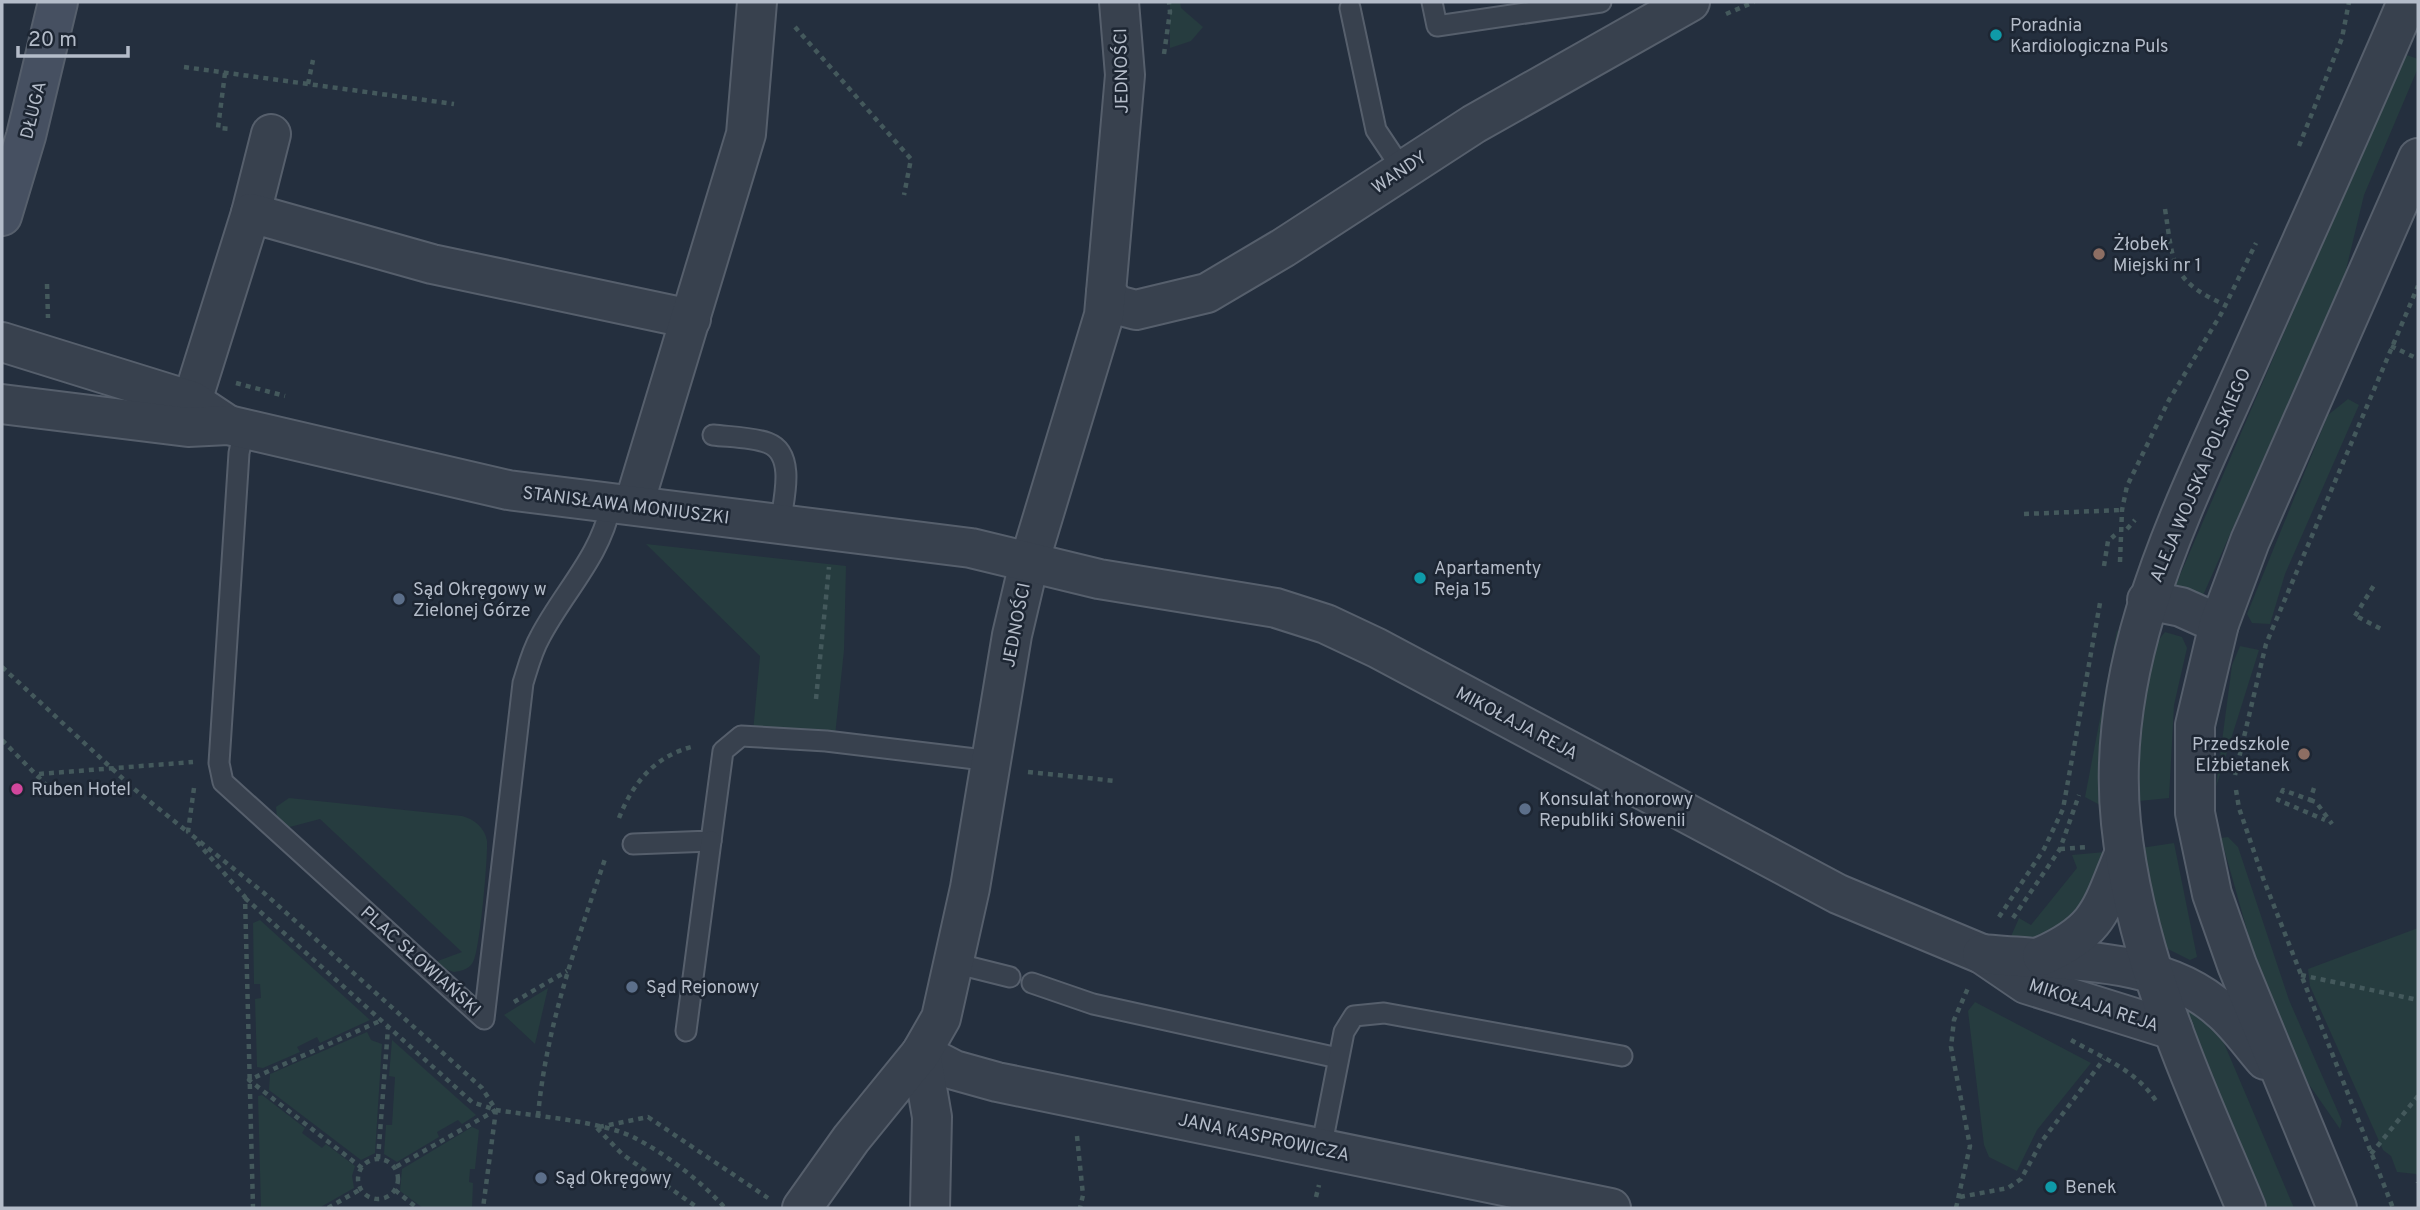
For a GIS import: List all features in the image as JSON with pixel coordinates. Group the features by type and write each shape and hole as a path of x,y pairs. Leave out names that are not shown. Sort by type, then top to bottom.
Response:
{"main road":[{"name":"DŁUGA","path":"2,216 26,135 58,2"}],"street":[{"name":"JEDNOŚCI","path":"789,1206 851,1139 920,1054 941,1018 1006,766 1012,635 1029,563 1104,316 1125,75 1119,2"},
{"name":"ALEJA WOJSKA POLSKIEGO","path":"2246,1208 2173,1030 2152,974 2134,912 2120,819 2119,739 2128,675 2147,600 2186,500 2407,2"},
{"name":"WANDY","path":"1106,293 1117,305 1136,310 1207,293 1664,7"},
{"path":"623,504 691,318 746,134 773,10"},
{"path":"196,387 251,213 258,133"},
{"path":"2337,1208 2284,1081 2212,894 2194,813 2195,725 2220,624 2250,541 2418,158"},
{"path":"251,213 432,264 691,318"},
{"name":"STANISŁAWA MONIUSZKI","path":"2,342 196,387 236,427"},
{"name":"STANISŁAWA MONIUSZKI","path":"2,404 188,428 236,427 508,490 971,548 1029,563"},
{"name":"MIKOŁAJA REJA","path":"1029,563 1099,579 1276,608 1326,624 1838,894 1984,956 2026,984 2173,1030"},
{"path":"2147,600 2181,607 2220,624"},
{"path":"2042,956 2065,946 2088,930 2105,902 2125,852"},
{"name":"MIKOŁAJA REJA","path":"1984,956 2042,956 2152,974"},
{"path":"2152,974 2184,987 2221,1010 2284,1081"},
{"path":"920,1054 932,1118 930,1208"},
{"name":"JANA KASPROWICZA","path":"920,1054 954,1070 1320,1167 1611,1208"}],"lane":[{"path":"1432,2 1437,26 1601,2"},
{"path":"1350,8 1376,130 1394,175"},
{"name":"PLAC SŁOWIAŃSKI","path":"236,427 239,453 219,762 223,782 484,1019 523,683 541,635 598,548 623,504"},
{"path":"713,435 769,443 779,452 787,469 780,525"},
{"path":"686,1031 723,751 741,736 826,741 1006,766"},
{"path":"633,844 711,841"},
{"path":"954,962 1010,977"},
{"path":"1032,983 1093,1004 1338,1058"},
{"path":"1320,1167 1338,1058 1344,1032 1354,1016 1384,1013 1622,1056"}],"path":[{"path":"773,10 911,159 904,195"},
{"path":"308,84 313,60"},
{"path":"184,67 454,104"},
{"path":"225,73 218,128 258,133"},
{"path":"2165,209 2174,266 2193,289 2221,303"},
{"path":"47,284 49,327"},
{"path":"2393,1208 2300,975 2245,827 2234,780 2266,644 2418,286"},
{"path":"2391,346 2418,359"},
{"path":"196,387 295,398"},
{"path":"2024,514 2122,510"},
{"path":"2104,566 2108,541 2115,535"},
{"path":"816,699 830,554"},
{"path":"2376,582 2356,617 2383,630"},
{"path":"1956,1208 1961,1197 1970,1146 1951,1047 1954,1020 2005,905 2044,849 2063,809 2100,603"},
{"path":"2,667 111,768 264,893 482,1088 496,1110 483,1208"},
{"path":"2,740 39,774 58,796"},
{"path":"621,815 633,785 680,749 696,746"},
{"path":"39,774 197,762"},
{"path":"1006,766 1116,781"},
{"path":"2310,800 2314,788"},
{"path":"2325,820 2278,800 2283,790 2316,803 2332,824"},
{"path":"188,832 245,897 472,1101 496,1110 597,1127 634,1137 714,1195 725,1208"},
{"path":"538,1116 542,1070 568,971 604,863"},
{"path":"245,897 253,1208"},
{"path":"515,1001 568,971"},
{"path":"2300,975 2418,1000"},
{"path":"249,1080 382,1020"},
{"path":"378,1159 388,1027"},
{"path":"2069,1039 2128,1071 2150,1091 2163,1112"},
{"path":"1961,1197 2008,1188 2021,1179 2042,1141 2104,1059"},
{"path":"249,1080 362,1168"},
{"path":"2371,1155 2418,1096"},
{"path":"394,1168 496,1110"},
{"path":"597,1127 648,1117 789,1206"},
{"path":"597,1127 622,1154 698,1208"},
{"path":"1076,1132 1083,1195 1080,1208"},
{"path":"378,1159 388,1162 394,1168 398,1179 395,1190 378,1199 368,1196 361,1189 359,1178 362,1168 378,1159"},
{"path":"1316,1197 1320,1167"},
{"path":"328,1208 361,1189"},
{"path":"395,1190 417,1208"},
{"path":"377,1208 378,1199"}],"green space":[{"path":"1170,2 1180,2 1181,8 1203,27 1191,41 1170,48"},
{"path":"2404,54 2418,59 2418,68 2364,195 2345,274 2201,600 2174,589"},
{"path":"2348,399 2359,405 2285,574 2270,624 2252,623 2247,614 2328,415"},
{"path":"646,544 846,566 844,650 835,736 753,732 760,656"},
{"path":"2117,630 2120,634 2100,775 2100,805 2085,797"},
{"path":"2165,632 2182,637 2187,648 2174,705 2169,798 2139,801 2140,738 2145,688 2156,646"},
{"path":"2240,646 2259,650 2216,787 2232,665"},
{"path":"289,798 462,816 478,825 486,836 487,850 481,923 473,962 465,969 454,972 436,966 435,962 462,952 320,819 286,828 277,819 276,807"},
{"path":"2228,837 2238,847 2289,1000 2342,1121 2340,1129 2308,1083 2254,955 2221,838"},
{"path":"2174,843 2197,957 2190,960 2166,948 2156,921 2141,848"},
{"path":"2105,852 2097,896 2045,939 2009,941 2019,918 2031,925 2077,868 2072,855"},
{"path":"260,920 370,1020 320,1043 317,1037 297,1047 300,1052 263,1068 257,1067 255,999 261,998 260,984 254,984 253,923"},
{"path":"2418,928 2418,1177 2416,1174 2397,1172 2391,1156 2383,1150 2310,986 2308,969"},
{"path":"548,988 535,1044 504,1015"},
{"path":"1975,1002 2091,1063 2037,1130 2017,1171 1989,1157 1984,1145 1968,1011"},
{"path":"2184,1008 2215,1022 2294,1208 2267,1208"},
{"path":"367,1032 371,1040 382,1044 375,1153 361,1160 269,1090 270,1074"},
{"path":"392,1040 476,1115 462,1124 458,1120 437,1132 439,1137 397,1162 384,1154 386,1125 392,1125 395,1077 389,1076"},
{"path":"262,1095 305,1128 302,1133 322,1148 326,1144 355,1166 352,1176 354,1188 319,1208 261,1208 258,1096"},
{"path":"472,1127 479,1130 475,1169 470,1169 469,1182 473,1183 472,1208 423,1208 400,1191 402,1169"}],"place":[{"name":"Poradnia Kardiologiczna Puls","path":"1996,35"},
{"name":"Żłobek Miejski nr 1","path":"2099,254"},
{"name":"Apartamenty Reja 15","path":"1420,578"},
{"name":"Sąd Okręgowy w Zielonej Górze","path":"399,599"},
{"name":"Przedszkole Elżbietanek","path":"2304,754"},
{"name":"Ruben Hotel","path":"17,789"},
{"name":"Konsulat honorowy Republiki Słowenii","path":"1525,809"},
{"name":"Sąd Rejonowy","path":"632,987"},
{"name":"Sąd Okręgowy","path":"541,1178"},
{"name":"Benek","path":"2051,1187"}]}
